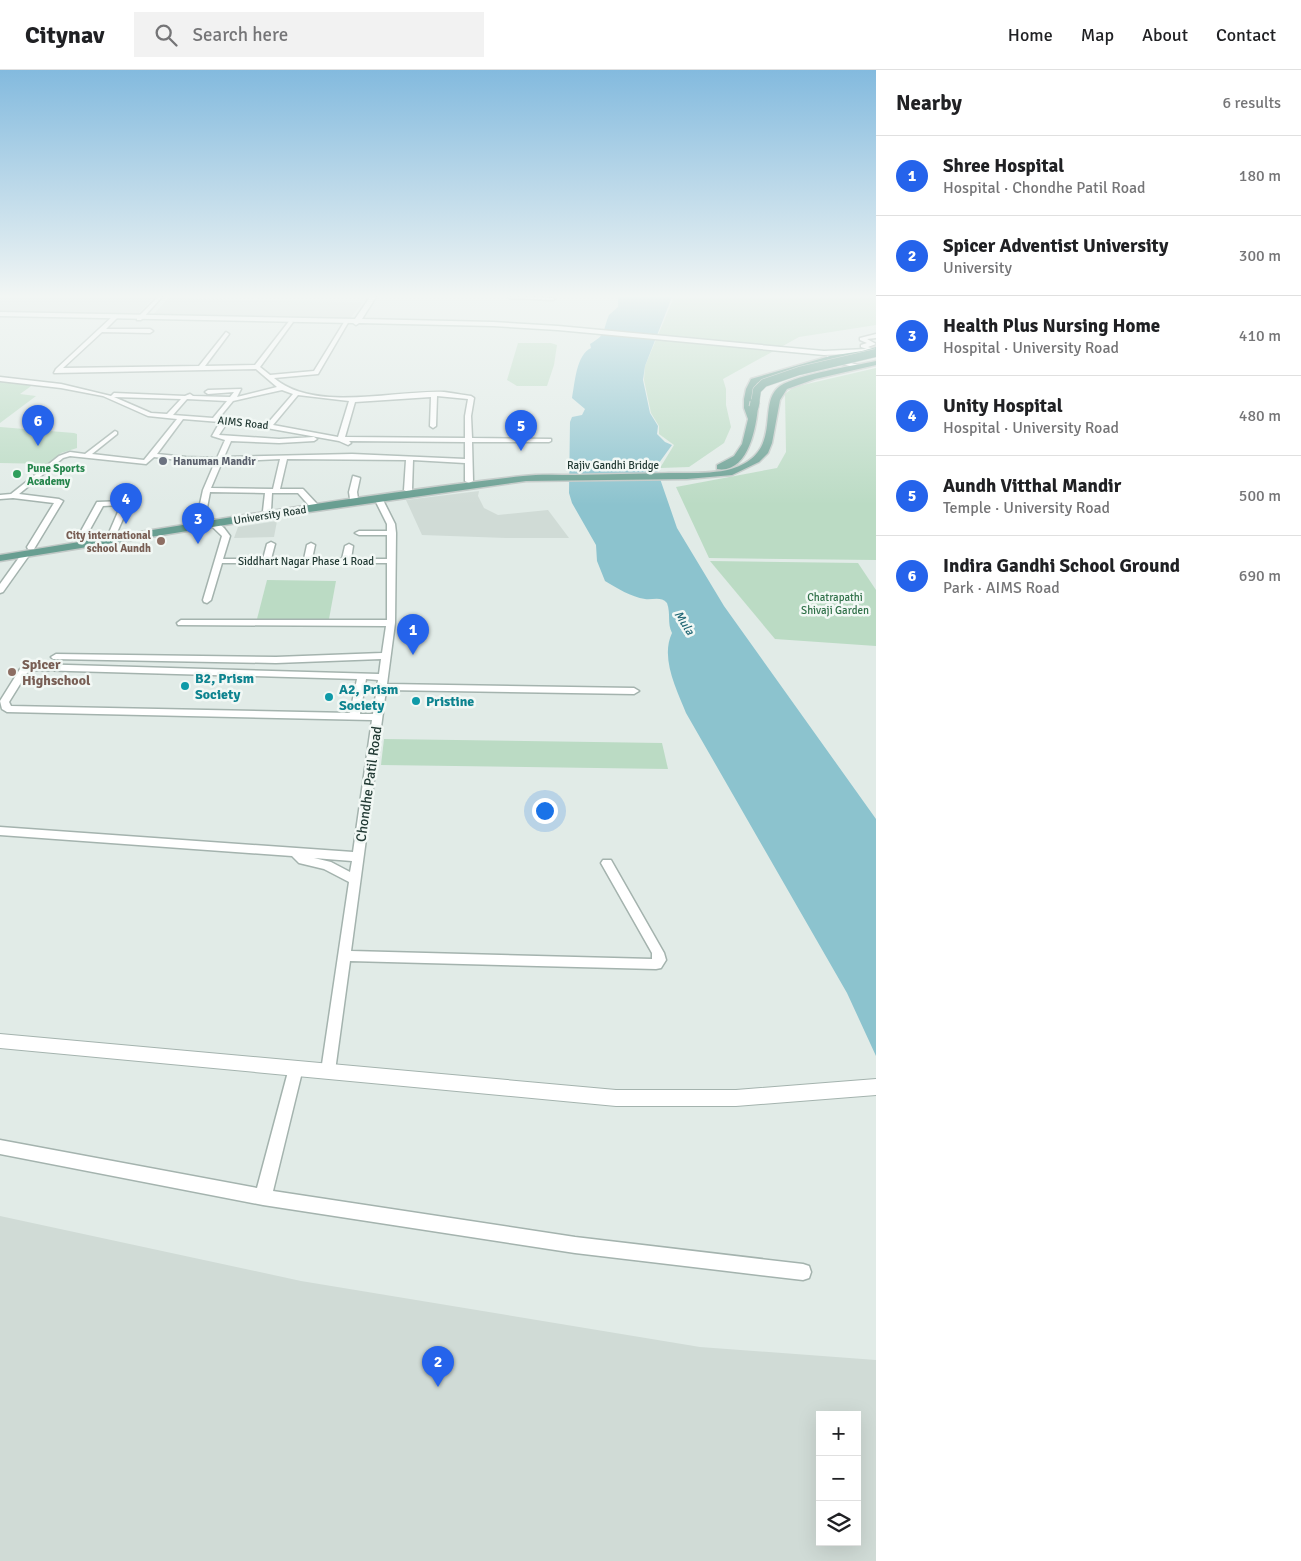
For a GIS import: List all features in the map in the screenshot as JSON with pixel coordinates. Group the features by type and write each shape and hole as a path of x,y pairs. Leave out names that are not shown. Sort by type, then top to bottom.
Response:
{"main road":[{"path":"752,420 747,410 750,386 754,381 807,367"},
{"path":"686,474 721,467 738,458 749,440 757,390 764,383 814,367"},
{"path":"820,376 830,370 846,367"},
{"path":"686,474 732,472 756,460 768,443 779,392 793,382 855,367"},
{"name":"Rajiv Gandhi Bridge","path":"539,475 686,474"},
{"name":"University Road","path":"0,558 28,550 80,540 210,522 267,511 378,498 539,475"},
{"name":"University Road","path":"0,552 28,550 408,490 469,484"}],"street":[{"path":"45,383 62,367"},
{"path":"58,370 257,367 282,388 296,394 352,400 434,395 464,396 471,398 468,416 469,484"},
{"path":"269,377 316,373 320,367"},
{"name":"AIMS Road","path":"0,379 45,383 105,395 150,415 225,420 339,439 549,440"},
{"path":"105,395 234,399 282,388"},
{"path":"168,417 186,397 193,394 239,390 234,399 214,420"},
{"path":"269,426 296,394"},
{"path":"434,395 434,426"},
{"path":"339,439 352,400"},
{"path":"146,462 181,418"},
{"path":"225,420 215,436 228,440 339,439 356,450"},
{"path":"288,440 292,430"},
{"path":"87,455 115,433"},
{"path":"207,600 226,536 225,532 210,522 202,513 207,490 228,440"},
{"path":"273,457 279,441"},
{"path":"152,456 179,460 219,461 356,450 410,458 469,461"},
{"path":"13,496 61,457 70,454 170,464 179,460"},
{"path":"267,511 284,457"},
{"path":"408,490 410,458"},
{"path":"354,499 353,492 356,478"},
{"path":"207,490 300,491 314,506"},
{"path":"0,497 13,496 59,501 0,590"},
{"name":"Chondhe Patil Road","path":"328,1071 391,623 392,524 378,498"},
{"path":"80,540 100,504 126,503 112,535"},
{"path":"359,533 392,533"},
{"path":"266,561 271,544"},
{"path":"307,561 311,545"},
{"path":"346,561 349,546"},
{"name":"Siddhart Nagar Phase 1 Road","path":"220,561 392,561"},
{"path":"181,623 391,623"},
{"path":"56,657 276,660 386,656"},
{"path":"378,717 7,709 4,702 23,672 34,667 362,677 382,682 634,691"},
{"path":"355,716 362,677"},
{"path":"0,831 359,857"},
{"path":"293,852 303,860 327,865 355,880"},
{"path":"344,956 656,964 659,960 658,952 607,863"},
{"path":"0,1041 646,1099 736,1098 869,1087"},
{"path":"263,1197 296,1068"},
{"path":"0,1147 263,1197 575,1245 804,1272"}],"shaded area":[{"path":"479,491 478,496 484,508 498,515 548,510 569,538 422,535 406,500"},
{"path":"277,521 274,537 234,538 238,527"},
{"path":"0,1216 301,1281 700,1347 876,1360 876,1561 0,1561"}],"green space":[{"path":"511,367 553,367 547,386 517,386 507,380"},
{"path":"645,367 745,367 723,379 731,427 724,443 689,467 660,468 674,445 659,434 659,426 651,413 644,380"},
{"path":"876,368 876,560 709,558 676,487 777,468 786,452 785,394 794,387"},
{"path":"0,382 34,384 20,394 36,396 0,423"},
{"path":"0,427 74,433 77,434 77,448 61,453 49,464 0,463"},
{"name":"Chatrapathi Shivaji Garden","path":"710,561 858,563 876,590 876,646 775,639"},
{"path":"267,580 336,581 329,619 257,619"},
{"path":"384,739 662,743 668,769 381,765"}],"water":[{"name":"Mula","path":"578,367 645,367 643,380 650,413 658,426 657,434 665,442 672,445 656,467 677,528 724,606 876,819 876,1056 847,993 686,713 674,684 669,663 669,643 672,633 667,603 660,599 645,599 635,596 605,581 597,561 596,545 572,503 569,493 570,422 572,417 582,415 585,409 572,398"}],"place":[{"name":"Indira Gandhi School Ground","path":"38,446"},
{"name":"Aundh Vitthal Mandir","path":"521,451"},
{"name":"Hanuman Mandir","path":"163,461"},
{"name":"Pune Sports Academy","path":"17,474"},
{"name":"Unity Hospital","path":"126,524"},
{"name":"City international school Aundh","path":"161,541"},
{"name":"Health Plus Nursing Home","path":"198,544"},
{"name":"Shree Hospital","path":"413,655"},
{"name":"Spicer Highschool","path":"12,672"},
{"name":"B2, Prism Society","path":"185,686"},
{"name":"A2, Prism Society","path":"329,697"},
{"name":"Pristine","path":"416,701"},
{"name":"Spicer Adventist University","path":"438,1387"}]}
